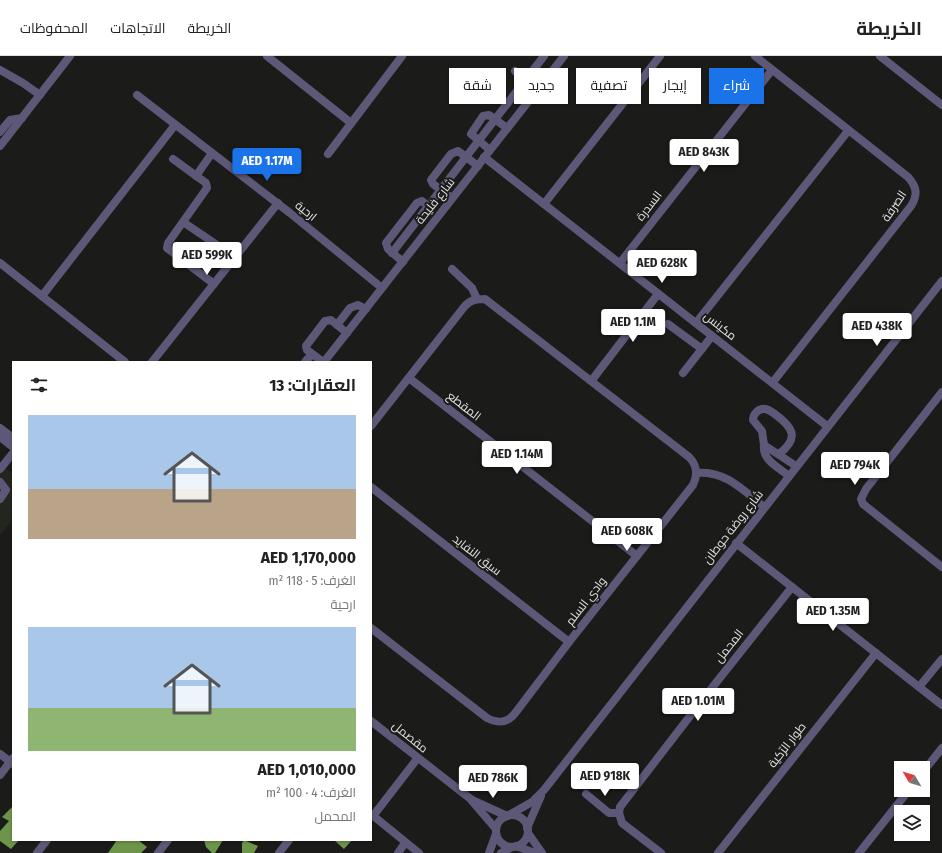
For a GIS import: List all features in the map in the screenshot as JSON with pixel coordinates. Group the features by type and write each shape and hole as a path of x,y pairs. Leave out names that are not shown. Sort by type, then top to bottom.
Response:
{"street":[{"path":"0,146 70,56"},
{"path":"267,56 351,123"},
{"path":"328,154 402,56"},
{"path":"535,68 544,56"},
{"name":"شارع فليحة","path":"555,68 564,56"},
{"path":"544,204 660,56"},
{"name":"الصرفة","path":"755,56 908,177 914,183 917,191 916,199 773,382"},
{"path":"880,56 942,105"},
{"path":"0,70 24,83 40,95"},
{"name":"السدرة","path":"620,263 772,70"},
{"name":"ارحية","path":"137,95 278,203 382,288"},
{"path":"403,262 386,248 387,240 417,203 422,201 428,206 514,96"},
{"name":"شارع فليحة","path":"324,361 526,104"},
{"path":"490,150 472,136 471,133 483,116 489,115 507,128"},
{"path":"0,132 10,120 22,118"},
{"path":"42,296 175,125"},
{"path":"696,323 848,131"},
{"path":"452,198 432,182 432,178 437,171 453,152 458,151 478,166"},
{"path":"196,176 212,153"},
{"name":"مكينس","path":"484,157 658,294 773,382 827,426"},
{"path":"174,159 206,183 207,188 168,244 167,248 214,284"},
{"path":"153,361 278,203"},
{"path":"183,222 235,257"},
{"path":"0,263 124,361"},
{"path":"452,269 472,288 477,299"},
{"name":"شارع روضة حوطان","path":"508,815 528,804 544,790 827,426 942,281"},
{"path":"592,380 658,294"},
{"path":"372,425 464,307 469,302 477,299 485,300 492,303 689,457 693,461 697,473 710,473 723,476 764,507"},
{"path":"337,325 352,306 358,304 366,309"},
{"path":"322,361 312,354 306,346 325,321 330,320 348,332"},
{"path":"668,324 702,349"},
{"path":"683,374 712,336"},
{"path":"306,361 312,354"},
{"name":"المقطع","path":"409,378 637,556"},
{"path":"942,392 866,489 861,498 863,504 942,567"},
{"path":"778,454 791,441 792,433 790,427 768,409 762,409 756,412 753,420 762,431 764,454 789,476"},
{"path":"0,428 12,437"},
{"path":"0,437 12,446"},
{"path":"764,445 796,466"},
{"path":"0,469 12,454"},
{"name":"وادي السلم","path":"372,629 487,718 500,722 512,718 569,642 693,485 697,473"},
{"path":"0,482 6,490 0,499"},
{"name":"سيق النفايد","path":"372,488 569,642"},
{"path":"736,543 942,705"},
{"name":"المحمل","path":"619,813 623,803 792,587"},
{"name":"طوار الرّكية","path":"718,853 876,653"},
{"path":"919,686 942,659"},
{"name":"مقصمل","path":"372,722 417,759 472,800 508,815"},
{"path":"930,763 942,748"},
{"path":"0,754 12,761 0,775"},
{"path":"417,759 372,815 418,853"},
{"name":"شارع روضة حوطان","path":"527,830 533,812 544,790"},
{"path":"586,794 609,813 619,813 622,823 657,852"},
{"path":"859,853 903,797"},
{"name":"مقصمل","path":"472,800 496,831"},
{"path":"489,853 499,821 508,815 514,815 523,820 527,830 542,853"},
{"path":"501,853 524,841 527,830"},
{"path":"496,831 503,844 536,853"},
{"path":"37,853 46,841"},
{"path":"162,852 168,841"},
{"path":"279,853 288,841"},
{"path":"398,853 405,843"}],"shaded area":[{"path":"0,464 12,473 12,520 0,535"}],"building":[{"path":"12,807 12,841 18,841 11,849 0,841 0,831 9,821 2,817"},
{"path":"116,841 139,841 147,847 141,853 108,853"},
{"path":"204,841 222,841 215,853 212,853 206,847"},
{"path":"243,841 246,841 258,846 254,853 242,853"},
{"path":"335,841 351,841 344,849"}]}
